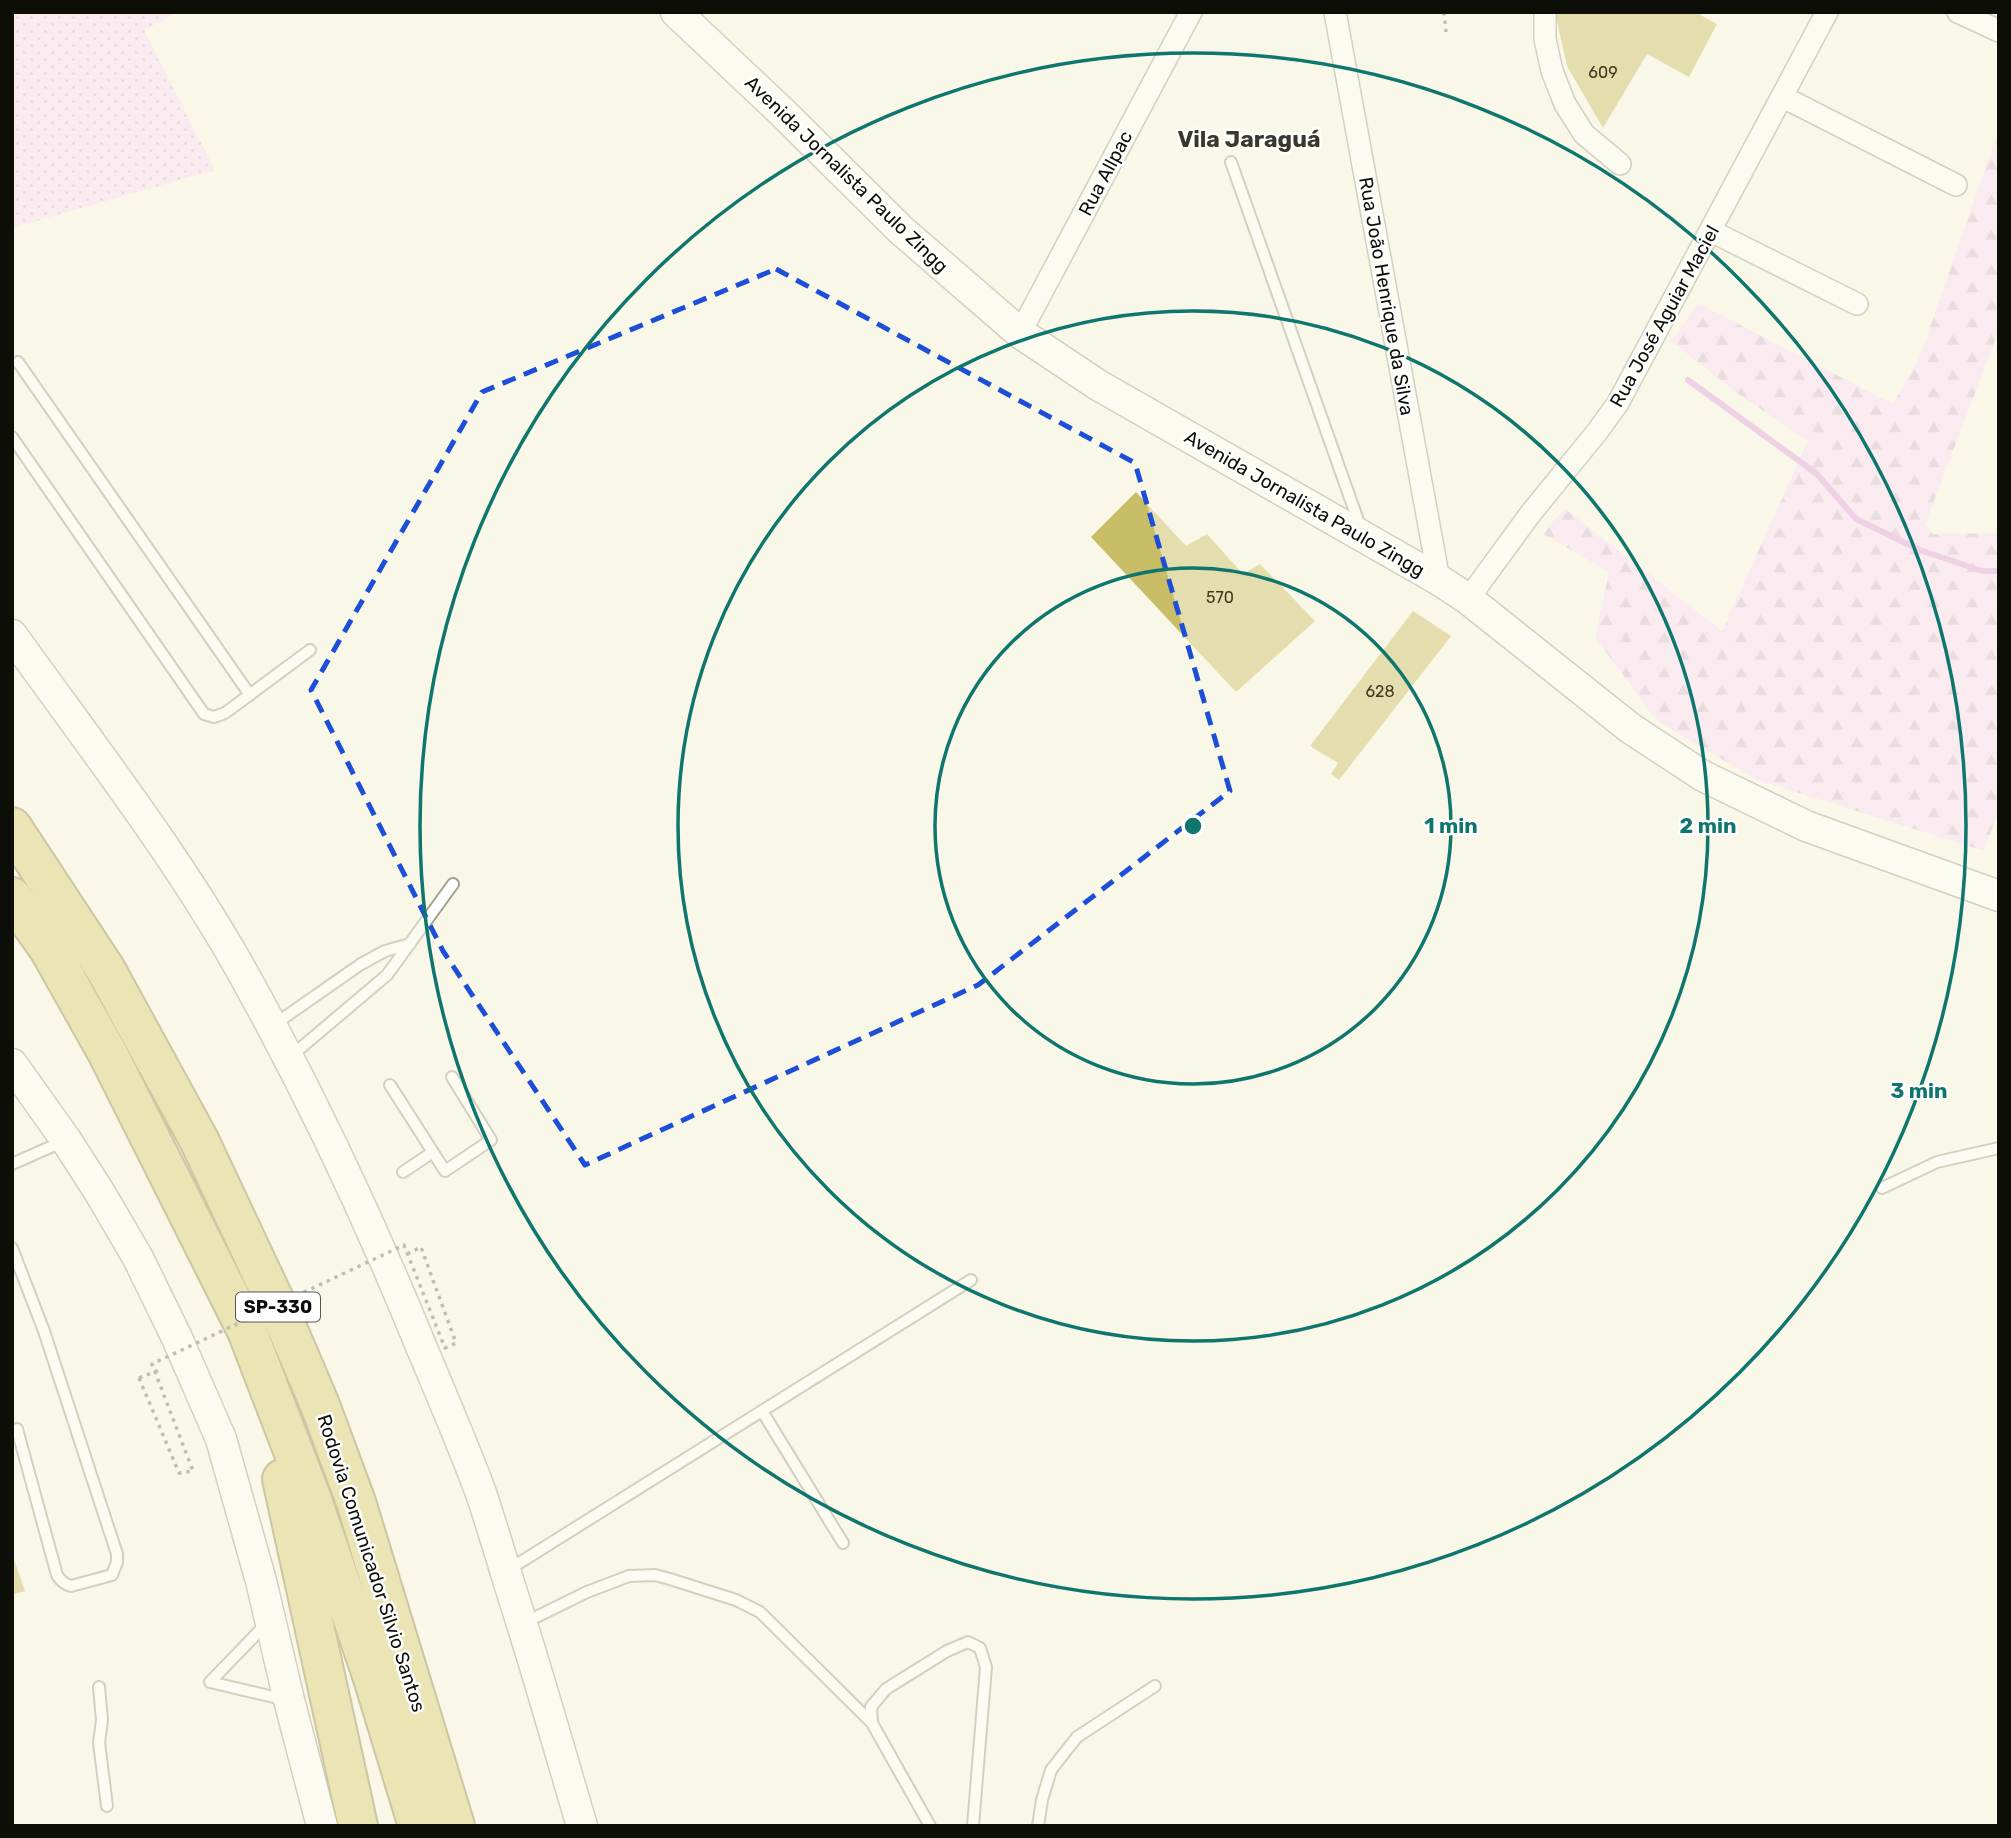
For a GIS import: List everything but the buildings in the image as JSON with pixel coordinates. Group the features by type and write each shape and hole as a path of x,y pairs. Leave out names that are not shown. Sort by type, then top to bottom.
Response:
{"highway":[{"name":"Rodovia Comunicador Silvio Santos","path":"12,827 106,970 200,1140 285,1323 320,1405 356,1502 455,1826"},
{"name":"Rodovia Comunicador Silvio Santos","path":"12,897 49,949 108,1054 247,1331 311,1497 372,1675 418,1826"},
{"path":"247,1331 358,1826"}],"main road":[{"name":"Avenida Jornalista Paulo Zingg","path":"676,12 901,230 1020,333 1098,385 1468,599 1630,728 1703,776 1806,825 1999,897"},
{"path":"12,635 89,739 182,874 237,962 290,1057 327,1131 387,1264 482,1497 582,1826"},
{"path":"12,1064 66,1140 138,1258 177,1338 220,1439 270,1620 322,1826"}],"street":[{"name":"Rua Allpac","path":"1020,333 1191,12"},
{"name":"Rua João Henrique da Silva","path":"1335,12 1438,580"},
{"path":"1545,12 1545,39 1552,71 1565,104 1584,134 1620,164"},
{"name":"Rua José Aguiar Maciel","path":"1468,599 1531,513 1618,403 1827,12"},
{"path":"1958,12 1999,31"},
{"path":"1783,97 1956,185"},
{"path":"1711,231 1857,304"}],"lane":[{"path":"1231,162 1363,536"},
{"path":"18,362 250,695"},
{"path":"12,437 204,714 214,717 220,715 310,650"},
{"path":"290,1057 387,975 453,884"},
{"path":"272,1026 361,964 385,951 410,944"},
{"path":"390,1085 445,1171 491,1140 452,1077"},
{"path":"12,1164 66,1140"},
{"path":"1882,1188 1937,1162 1999,1148"},
{"path":"403,1172 433,1152"},
{"path":"12,1248 44,1331 117,1555 112,1575 71,1586 61,1581 57,1575 16,1429"},
{"path":"506,1571 971,1280"},
{"path":"762,1411 843,1544"},
{"path":"522,1624 587,1592 629,1576 655,1575 736,1600 760,1612 872,1723 930,1826"},
{"path":"270,1620 210,1682 289,1700"},
{"path":"872,1723 871,1707 886,1689 947,1651 968,1642 980,1648 986,1667 973,1826"},
{"path":"99,1686 102,1720 99,1743 107,1806"},
{"path":"1038,1826 1051,1770 1077,1737 1155,1686"}],"path":[{"path":"1444,12 1447,32"},
{"path":"139,1378 179,1473 193,1471 152,1364 404,1245 445,1348 456,1343 421,1247"}],"highlighted area":[{"path":"776,269 1135,463 1230,791 978,985 585,1165 443,951 311,690 482,392"}],"green space":[{"path":"12,12 178,12 144,30 215,170 12,228"},
{"path":"1999,129 1999,330 1925,525 1933,534 1999,533 1999,809 1984,851 1757,780 1656,720 1595,637 1609,572 1543,534 1564,508 1722,631 1808,441 1734,391 1671,341 1698,303 1893,404 1920,356"}],"waterway":[{"path":"1688,380 1817,474 1856,519 1920,550 1982,571 1999,571"}],"district":[{"name":"Vila Jaraguá","path":"1249,139"}]}
